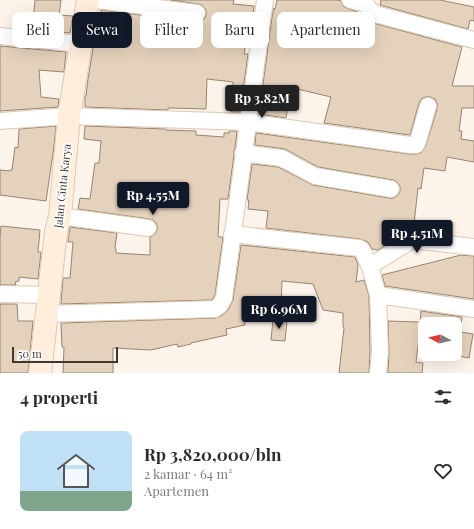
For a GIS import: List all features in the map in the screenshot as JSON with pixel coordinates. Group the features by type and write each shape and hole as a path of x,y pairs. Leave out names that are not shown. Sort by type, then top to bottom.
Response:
{"street":[{"name":"Jalan Cinta Karya","path":"86,12 88,0"},
{"path":"96,0 188,12"},
{"path":"0,294 48,304 215,309 220,305 224,298 247,122 265,0"},
{"path":"350,0 368,2 375,14 474,40"},
{"path":"0,36 72,43"},
{"name":"Jalan Cinta Karya","path":"40,373 56,232 60,216 69,116 79,48"},
{"path":"0,121 69,116 247,122 416,145 428,106"},
{"path":"243,153 281,158 315,176 391,189"},
{"path":"60,216 148,228"},
{"path":"232,234 359,248 362,250 371,268 378,295 380,352 378,373"},
{"path":"371,268 375,263 412,240 474,247"},
{"path":"378,295 474,309"}],"building":[{"path":"35,0 61,0 59,12 34,12"},
{"path":"170,0 234,0 233,4 254,6 253,12 211,12 211,48 245,48 244,54 248,54 240,112 231,112 233,82 207,79 206,109 168,108 168,110 85,107 85,96 93,48 132,48 132,14 140,15 140,48 203,48 203,20 205,18 206,10 202,5"},
{"path":"277,0 337,0 341,1 344,7 357,12 277,12 277,48 375,48 375,24 462,47 452,86 474,86 474,108 462,108 459,131 462,131 461,139 474,141 474,162 447,157 445,171 424,168 421,189 418,188 414,224 391,221 389,243 378,250 372,249 368,242 360,239 266,228 268,211 248,209 249,200 247,200 252,164 278,167 313,185 389,198 394,198 400,191 400,186 397,182 393,180 318,167 285,149 255,145 256,133 416,154 421,153 426,145 437,109 437,103 435,99 430,97 421,99 410,135 324,123 331,97 293,88 292,99 289,99 286,118 259,114 272,17 274,8 275,9"},
{"path":"381,0 440,0 474,7 474,21 470,20 468,29 380,5"},
{"path":"101,10 117,12 101,12"},
{"path":"64,15 72,16 70,33 64,33"},
{"path":"0,46 66,52 64,72 39,70 41,97 59,99 58,107 0,111"},
{"path":"56,126 46,201 0,195 0,170 12,170 15,147 18,148 19,129"},
{"path":"85,126 196,131 196,135 224,137 224,133 229,133 229,131 237,131 228,199 220,199 218,237 223,237 215,295 212,300 61,304 63,278 70,278 73,242 68,242 70,227 117,233 115,248 116,253 150,255 150,237 155,234 157,230 157,224 153,220 78,209 80,198 90,199 95,163 99,163 101,141 84,139"},
{"path":"1,226 40,230 38,252 41,252 38,279 19,277 19,281 15,282 16,285 0,285"},
{"path":"241,245 355,257 358,265 356,282 364,280 369,296 369,373 339,373 344,328 343,313 323,310 313,284 282,281 281,307 268,305 242,305 245,325 226,329 227,335 178,347 177,344 151,350 113,348 113,373 63,373 64,347 62,347 61,323 215,318 221,316 228,310 233,300"},
{"path":"461,255 474,256 474,299 385,286 382,275"},
{"path":"0,304 17,304 18,321 33,321 28,373 0,373"},
{"path":"421,311 462,317 420,317"},
{"path":"273,320 287,321 285,341 271,340"},
{"path":"388,321 418,322 418,347 416,362 423,363 422,373 388,373"},
{"path":"462,332 473,334 469,358 462,357"}]}
